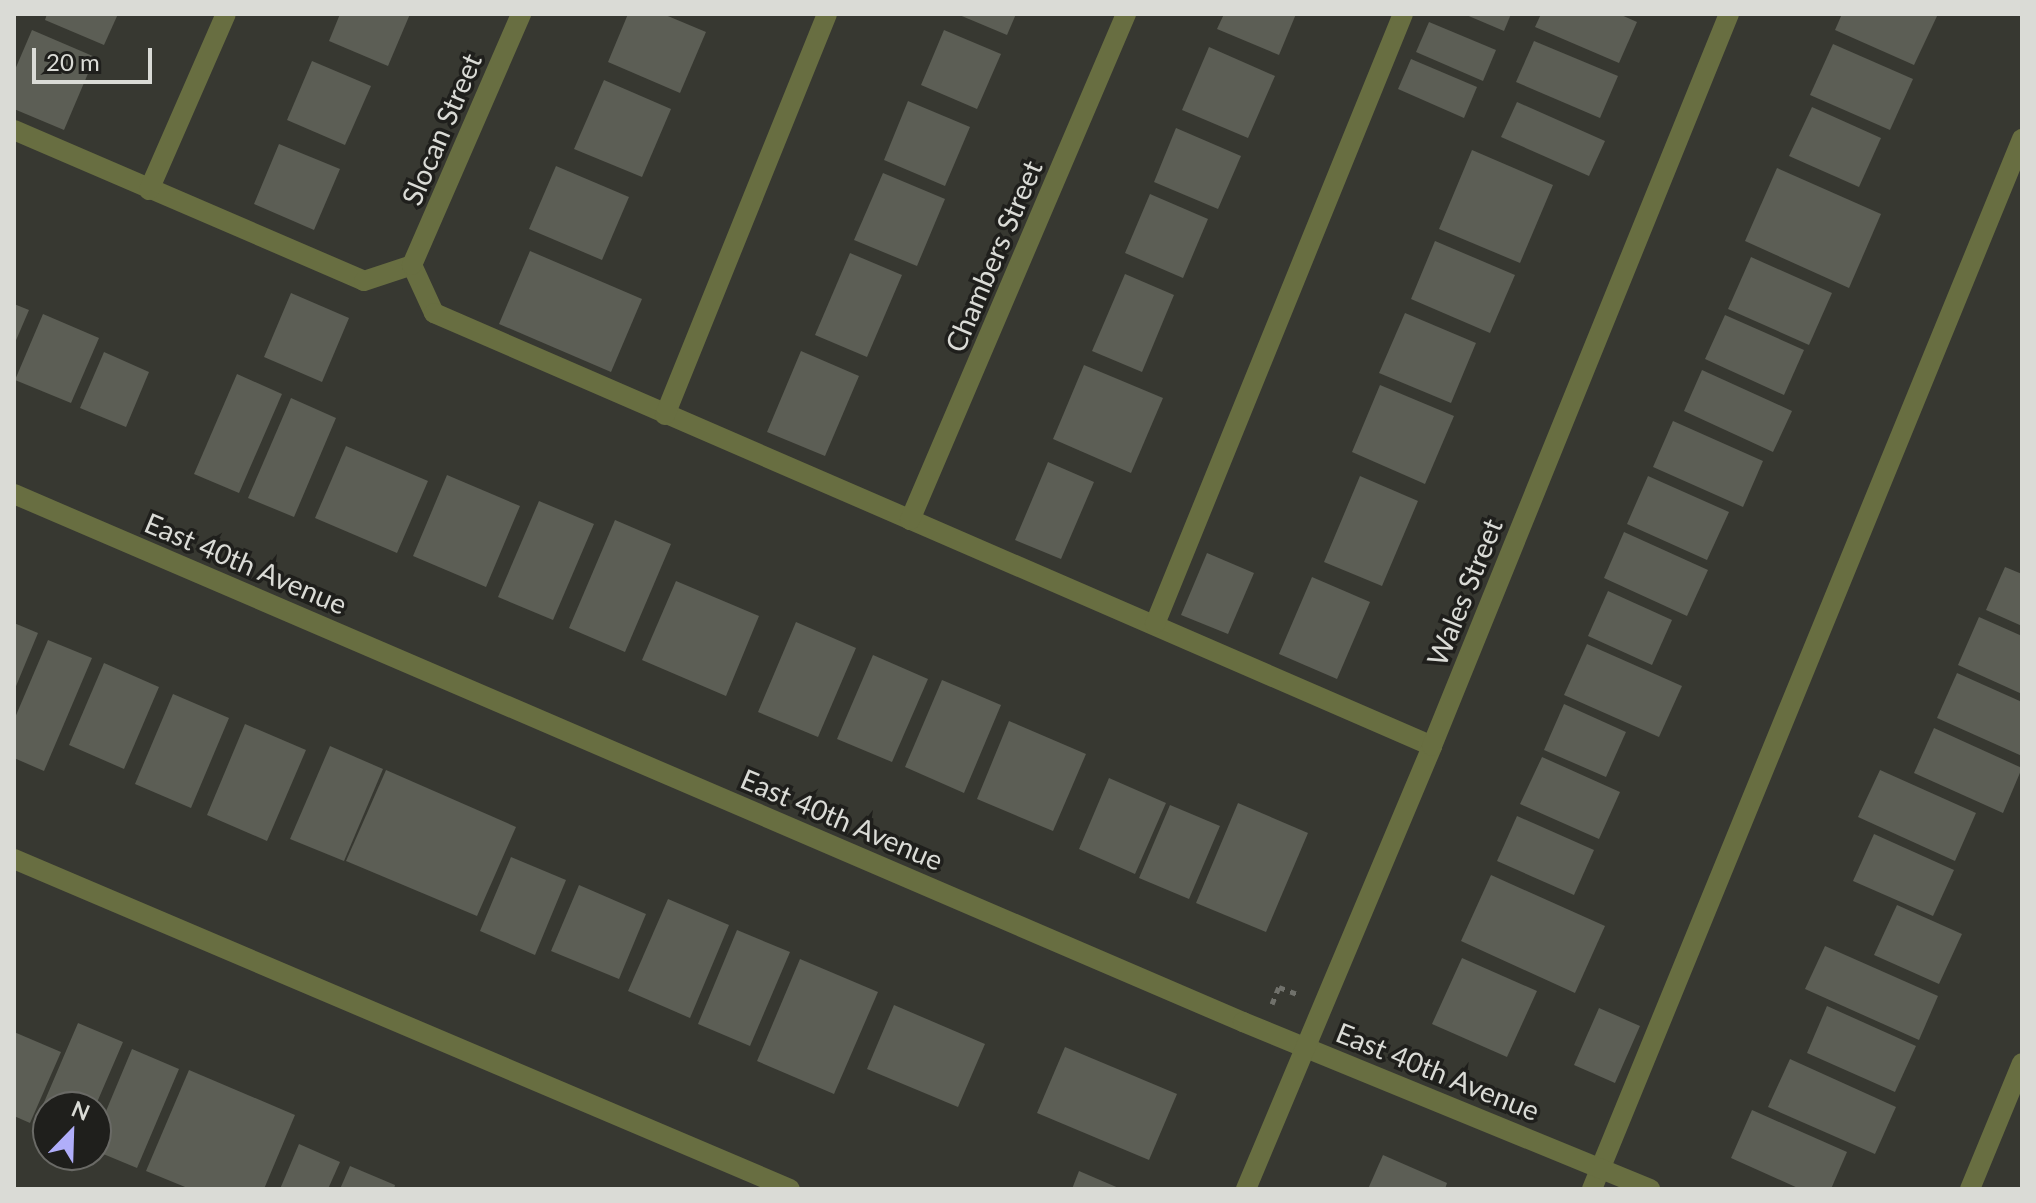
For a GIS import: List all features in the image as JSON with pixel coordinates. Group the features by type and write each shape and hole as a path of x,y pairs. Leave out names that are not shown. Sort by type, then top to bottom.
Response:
{"street":[{"path":"149,190 226,14"},
{"name":"Slocan Street","path":"412,265 521,14"},
{"path":"665,415 827,14"},
{"name":"Chambers Street","path":"910,520 1126,14"},
{"path":"1155,624 1403,14"},
{"name":"Wales Street","path":"1246,1189 1432,746 1729,14"},
{"path":"14,130 364,281 412,265 434,313 1432,746"},
{"path":"1592,1189 2022,139"},
{"name":"East 40th Avenue","path":"14,494 1305,1047 1650,1189"},
{"path":"14,859 790,1189"},
{"path":"1970,1189 2022,1063"}],"path":[{"path":"1272,1004 1279,987 1302,996"}],"building":[{"path":"47,14 118,14 104,45 45,20"},
{"path":"340,14 410,14 388,66 329,41"},
{"path":"628,14 663,14 706,32 680,93 608,62"},
{"path":"957,14 1016,14 1007,35"},
{"path":"1224,14 1296,14 1279,55 1217,29"},
{"path":"1464,14 1511,14 1504,31"},
{"path":"1541,14 1619,14 1637,22 1619,63 1535,27"},
{"path":"1842,14 1938,14 1914,65 1835,30"},
{"path":"1429,22 1496,50 1483,81 1416,52"},
{"path":"32,30 95,57 64,130 14,109 14,72"},
{"path":"944,30 1001,54 977,109 921,85"},
{"path":"1534,41 1618,76 1600,118 1516,82"},
{"path":"1833,44 1913,79 1890,130 1810,95"},
{"path":"1209,47 1275,76 1248,138 1182,110"},
{"path":"1411,59 1477,87 1464,118 1398,89"},
{"path":"312,61 371,86 345,145 287,120"},
{"path":"604,80 671,109 642,177 574,149"},
{"path":"908,101 970,127 945,186 884,160"},
{"path":"1517,102 1605,141 1589,176 1501,137"},
{"path":"1812,107 1881,138 1859,187 1789,156"},
{"path":"1176,128 1241,156 1218,209 1154,182"},
{"path":"279,144 340,169 314,230 254,204"},
{"path":"1472,150 1553,185 1520,263 1439,229"},
{"path":"556,166 629,197 602,260 529,229"},
{"path":"1777,168 1881,214 1849,288 1745,241"},
{"path":"883,173 945,199 917,266 854,240"},
{"path":"1150,194 1208,219 1183,278 1125,253"},
{"path":"1435,241 1515,275 1490,333 1411,299"},
{"path":"530,251 642,299 611,372 499,324"},
{"path":"850,253 902,275 867,357 815,335"},
{"path":"1751,257 1832,293 1809,345 1728,309"},
{"path":"1125,274 1174,295 1142,372 1092,351"},
{"path":"291,293 349,318 322,382 264,357"},
{"path":"14,304 29,310 14,345"},
{"path":"1405,313 1476,343 1451,403 1379,373"},
{"path":"43,314 99,338 71,403 15,380"},
{"path":"1725,315 1804,350 1784,395 1705,359"},
{"path":"801,351 859,376 825,456 767,432"},
{"path":"104,352 149,372 126,427 80,408"},
{"path":"1084,365 1163,398 1131,473 1053,439"},
{"path":"1702,370 1792,411 1773,452 1684,411"},
{"path":"237,374 282,394 239,493 194,474"},
{"path":"1380,385 1454,416 1425,484 1352,452"},
{"path":"291,398 336,418 294,517 248,498"},
{"path":"1673,421 1763,461 1743,507 1653,467"},
{"path":"346,446 428,481 397,553 315,518"},
{"path":"1048,462 1094,482 1061,559 1015,540"},
{"path":"447,475 520,506 486,587 413,556"},
{"path":"1360,476 1418,501 1382,586 1324,562"},
{"path":"1648,476 1729,512 1707,560 1627,524"},
{"path":"539,501 594,524 553,620 498,597"},
{"path":"615,520 671,544 625,652 569,628"},
{"path":"1624,532 1708,570 1687,616 1604,578"},
{"path":"1207,553 1254,573 1228,634 1181,615"},
{"path":"2005,567 2022,574 2022,626 1986,610"},
{"path":"1312,577 1370,602 1337,679 1279,654"},
{"path":"676,581 759,616 726,696 642,660"},
{"path":"1608,591 1672,620 1652,665 1588,636"},
{"path":"1979,617 2022,636 2022,694 1958,665"},
{"path":"796,622 856,648 818,737 758,712"},
{"path":"14,623 38,633 14,691"},
{"path":"48,640 92,658 44,771 14,758 14,720"},
{"path":"1587,644 1682,686 1659,737 1564,695"},
{"path":"873,655 928,679 892,762 837,739"},
{"path":"104,663 159,687 124,769 69,745"},
{"path":"1957,673 2022,702 2022,756 1937,718"},
{"path":"942,680 1001,705 964,793 905,767"},
{"path":"173,694 229,718 191,808 135,784"},
{"path":"1564,704 1626,732 1606,777 1544,750"},
{"path":"1009,721 1086,754 1053,831 977,799"},
{"path":"245,724 306,750 267,841 207,815"},
{"path":"1934,728 2022,768 2003,813 1914,773"},
{"path":"330,746 383,769 344,861 290,839"},
{"path":"1542,757 1620,792 1599,839 1520,804"},
{"path":"386,770 516,827 477,916 346,861"},
{"path":"1880,770 1976,813 1955,861 1858,817"},
{"path":"1109,778 1166,803 1135,874 1079,849"},
{"path":"1238,803 1308,833 1266,932 1196,903"},
{"path":"1170,805 1220,826 1189,899 1139,878"},
{"path":"1517,816 1594,850 1574,895 1497,861"},
{"path":"1874,834 1954,870 1933,916 1853,881"},
{"path":"511,857 566,880 535,955 480,931"},
{"path":"1491,875 1605,926 1575,993 1461,941"},
{"path":"579,885 646,914 619,979 551,951"},
{"path":"668,899 729,925 690,1018 628,991"},
{"path":"1897,905 1962,934 1939,984 1874,955"},
{"path":"737,930 790,952 750,1046 698,1024"},
{"path":"1825,946 1938,996 1919,1040 1805,989"},
{"path":"1462,958 1537,991 1507,1057 1432,1024"},
{"path":"800,959 878,992 834,1094 757,1061"},
{"path":"894,1005 985,1044 958,1107 867,1069"},
{"path":"1827,1006 1916,1046 1895,1092 1807,1053"},
{"path":"1599,1008 1640,1026 1615,1083 1574,1065"},
{"path":"78,1023 123,1042 102,1091 49,1091"},
{"path":"14,1032 61,1052 44,1091 32,1091 30,1123 14,1116"},
{"path":"1065,1047 1177,1094 1149,1160 1037,1113"},
{"path":"132,1049 179,1069 137,1168 112,1158 112,1097"},
{"path":"1790,1059 1896,1107 1875,1154 1768,1107"},
{"path":"189,1070 295,1115 264,1189 190,1189 146,1171"},
{"path":"1752,1110 1847,1152 1831,1189 1800,1189 1731,1158"},
{"path":"299,1144 340,1162 328,1189 280,1189"},
{"path":"1383,1155 1447,1183 1445,1189 1368,1189"},
{"path":"350,1166 395,1185 394,1189 340,1189"},
{"path":"1079,1171 1121,1189 1072,1189"}]}
